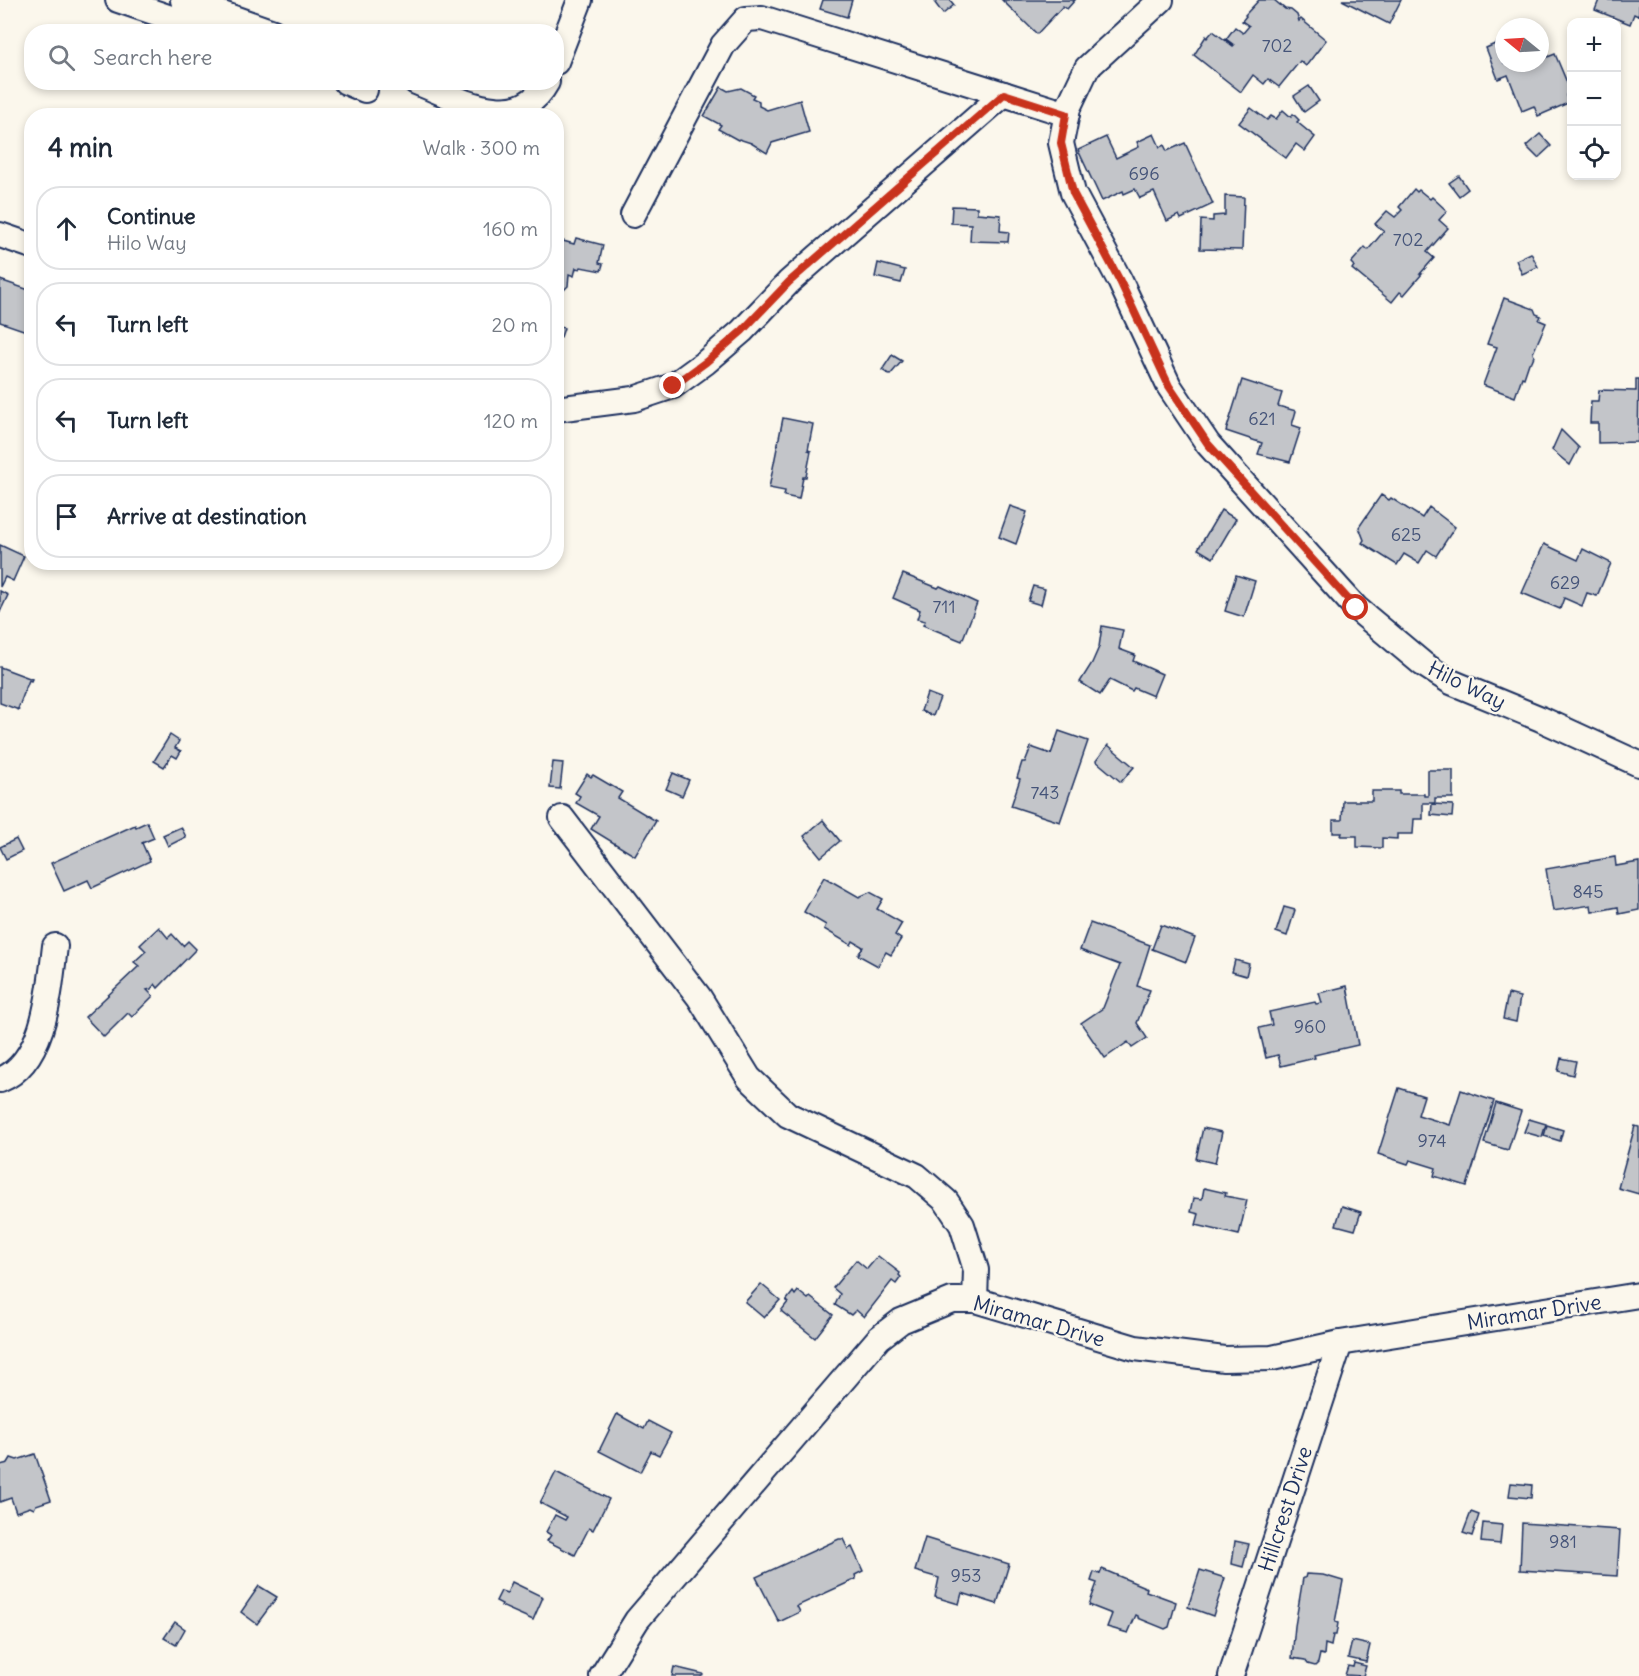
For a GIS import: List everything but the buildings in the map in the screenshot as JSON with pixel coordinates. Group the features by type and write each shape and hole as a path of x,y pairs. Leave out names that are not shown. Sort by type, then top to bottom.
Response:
{"street":[{"path":"118,0 188,24"},
{"path":"183,0 250,24"},
{"path":"564,41 580,0"},
{"name":"Hilo Way","path":"1161,0 1087,68 1066,114 1061,143 1073,193 1120,281 1169,386 1208,444 1356,608 1423,664 1451,682 1541,719 1639,764"},
{"path":"633,215 723,45 746,19 762,18 1066,114"},
{"path":"437,90 483,108"},
{"path":"518,108 532,101 543,90"},
{"path":"564,408 634,399 673,386 706,362 742,331 789,282 1004,94"},
{"path":"0,235 24,243"},
{"path":"562,818 699,997 749,1078 789,1115 917,1176 946,1201 962,1225 976,1270 975,1299"},
{"path":"0,1080 23,1062 36,1043 47,1009 55,946"},
{"name":"Miramar Drive","path":"602,1676 637,1620 879,1338 901,1321 952,1300 975,1299 1135,1348 1213,1358 1272,1358 1340,1343 1639,1295"},
{"name":"Hillcrest Drive","path":"1230,1676 1340,1343"}],"route":[{"path":"673,386 706,362 742,331 789,282 1004,94 1066,114 1061,143 1073,193 1120,281 1169,386 1208,444 1356,608"}]}
